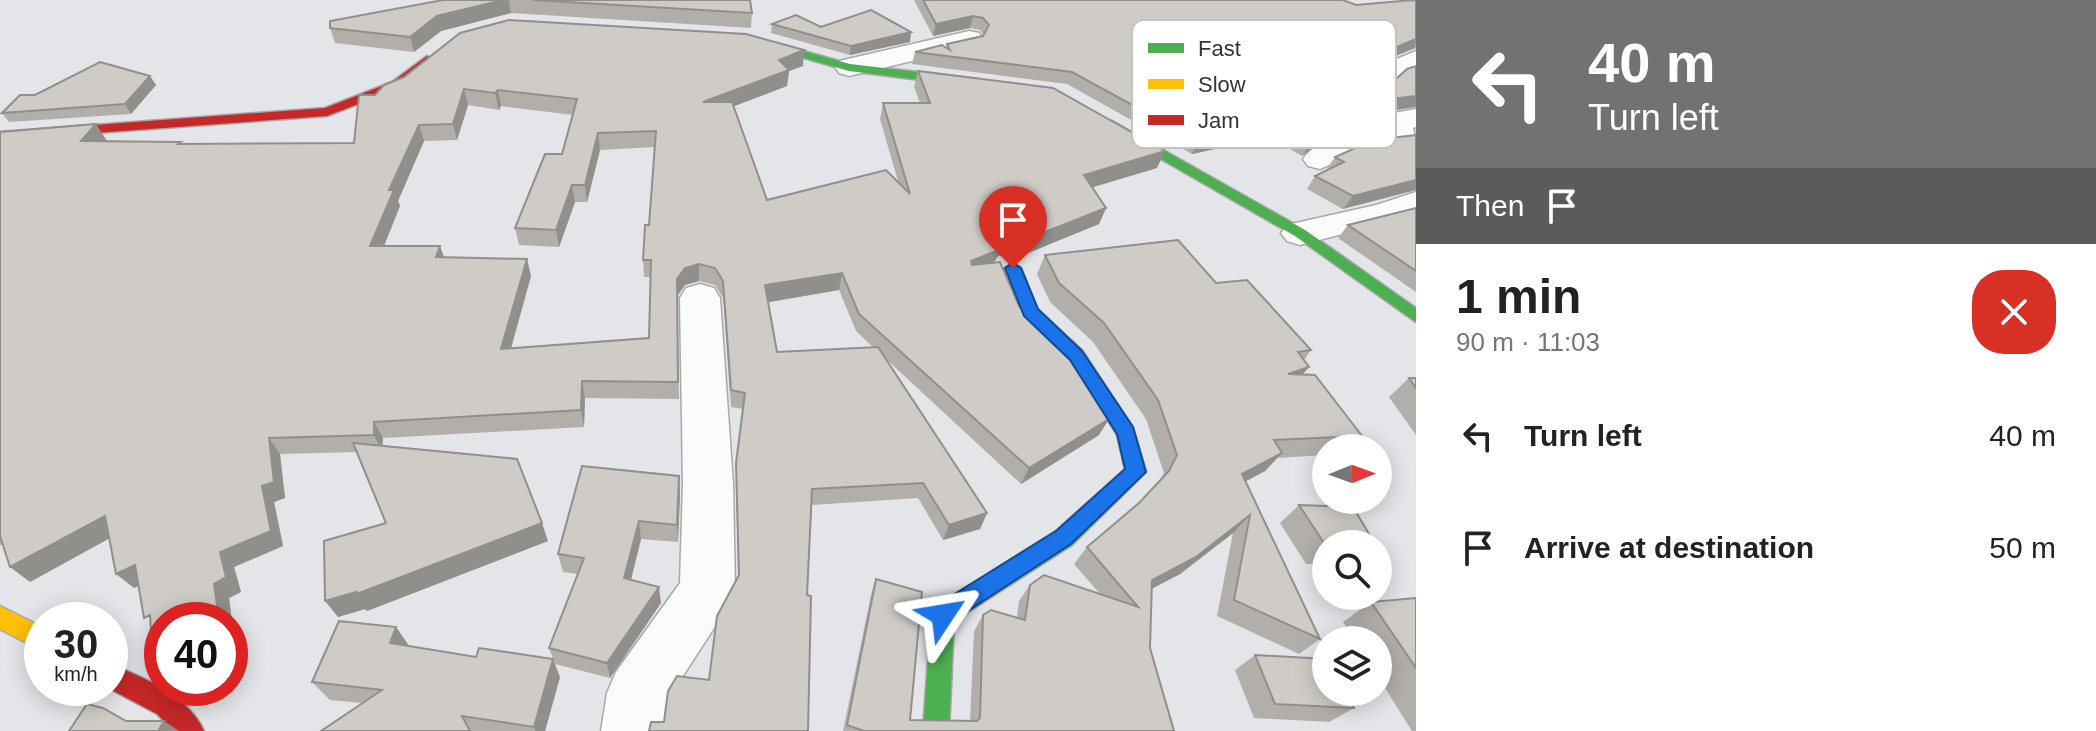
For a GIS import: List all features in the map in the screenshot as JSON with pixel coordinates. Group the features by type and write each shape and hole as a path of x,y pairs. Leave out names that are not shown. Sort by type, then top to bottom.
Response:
{"street":[{"path":"733,37 748,38 849,67 997,86"},
{"path":"849,67 969,39"},
{"path":"0,136 327,112 396,85 441,49"},
{"path":"1396,69 1416,60"},
{"path":"1097,116 1132,136"},
{"path":"1396,122 1416,118"},
{"path":"1153,148 1300,233 1416,316"},
{"path":"1320,159 1342,148"},
{"path":"1300,233 1385,214 1416,203"},
{"path":"936,731 943,615 1064,538 1136,472 1126,433 1076,355 1030,312 1013,268"},
{"path":"632,731 637,693 707,590 708,484 700,298"},
{"path":"0,617 24,630"},
{"path":"128,685 166,705 191,731"}],"building":[{"path":"443,0 503,0 437,16 410,37 330,28 330,21"},
{"path":"533,0 750,0 752,13"},
{"path":"923,0 1343,0 1356,5 1416,1 1416,39 1396,47 1396,20 1132,20 1132,105 1072,72 915,52 942,45 950,50 947,44 983,36 989,25 983,18 973,16 936,24"},
{"path":"871,10 911,32 851,46 772,24 796,15 821,27"},
{"path":"509,20 746,34 804,50 779,60 789,70 703,102 732,102 767,200 886,170 910,194 883,103 930,103 918,71 1053,88 1132,132 1132,148 1160,148 1165,151 1084,175 1106,208 1030,238 1018,235 1004,239 996,251 971,261 972,265 1000,262 1019,306 1067,351 1109,419 1029,468 859,314 842,273 765,285 777,352 878,347 987,513 949,525 923,483 812,489 807,595 811,596 808,731 649,731 651,722 664,722 668,691 677,676 709,680 717,616 739,575 736,463 745,393 731,390 723,281 715,268 699,264 685,268 677,279 678,382 582,381 581,410 374,422 374,435 269,438 274,482 262,486 271,531 220,552 226,577 214,584 216,602 144,602 144,618 135,565 116,574 105,516 10,567 0,536 0,132 96,124 81,141 354,143 359,95 375,95 384,85 404,77 460,33","holes":["464,89 577,99 562,154 545,154 515,228 556,230 572,185 585,185 598,133 656,131 649,225 645,225 643,260 651,260 649,338 501,349 527,259 436,257 440,246 370,246 394,190 389,190 419,125 453,124"]},
{"path":"100,62 150,76 125,104 2,113 20,95 35,95"},
{"path":"1416,66 1416,96 1396,98 1396,78"},
{"path":"1416,135 1416,180 1353,196 1315,176 1344,162 1335,157 1355,148 1396,148 1396,137"},
{"path":"1416,208 1416,271 1348,225"},
{"path":"1178,240 1216,283 1247,280 1311,350 1298,352 1309,367 1288,374 1315,375 1360,434 1312,434 1312,438 1274,440 1282,453 1242,474 1314,626 1312,635 1234,600 1250,515 1196,557 1152,580 1150,648 1174,731 864,731 847,725 876,579 922,592 910,720 977,721 980,718 983,615 991,610 1025,620 1030,585 1044,575 1138,607 1087,547 1139,503 1169,471 1177,455 1158,400 1104,323 1059,283 1045,255"},
{"path":"353,443 517,459 542,523 354,595 356,592 325,601 324,541 386,523"},
{"path":"582,466 679,476 677,525 639,521 624,578 659,587 607,663 549,648 584,558 558,554"},
{"path":"1299,505 1312,505 1312,514 1357,514 1367,530 1315,530"},
{"path":"1416,598 1416,668 1392,633 1392,626 1387,626 1376,610 1392,610 1392,600"},
{"path":"339,621 396,627 390,643 476,657 479,648 553,659 534,727 462,716 470,731 321,731 382,690 312,682"},
{"path":"1255,655 1312,658 1312,706 1275,704"},
{"path":"86,706 103,708 126,721 164,721 158,731 69,731"}],"traffic: fast":[{"path":"746,38 849,67 976,83"},
{"path":"1112,125 1132,136"},
{"path":"1152,148 1300,233 1416,316"},
{"path":"936,731 943,615 1064,538 1136,472 1126,433 1076,355 1030,312 1013,268"}],"traffic: slow":[{"path":"0,617 24,630"}],"traffic: jam":[{"path":"0,136 327,112 396,85 427,60"},
{"path":"128,685 166,705 191,731"}],"route":[{"path":"943,615 1064,538 1136,472 1126,433 1076,355 1030,312 1013,268"}]}
